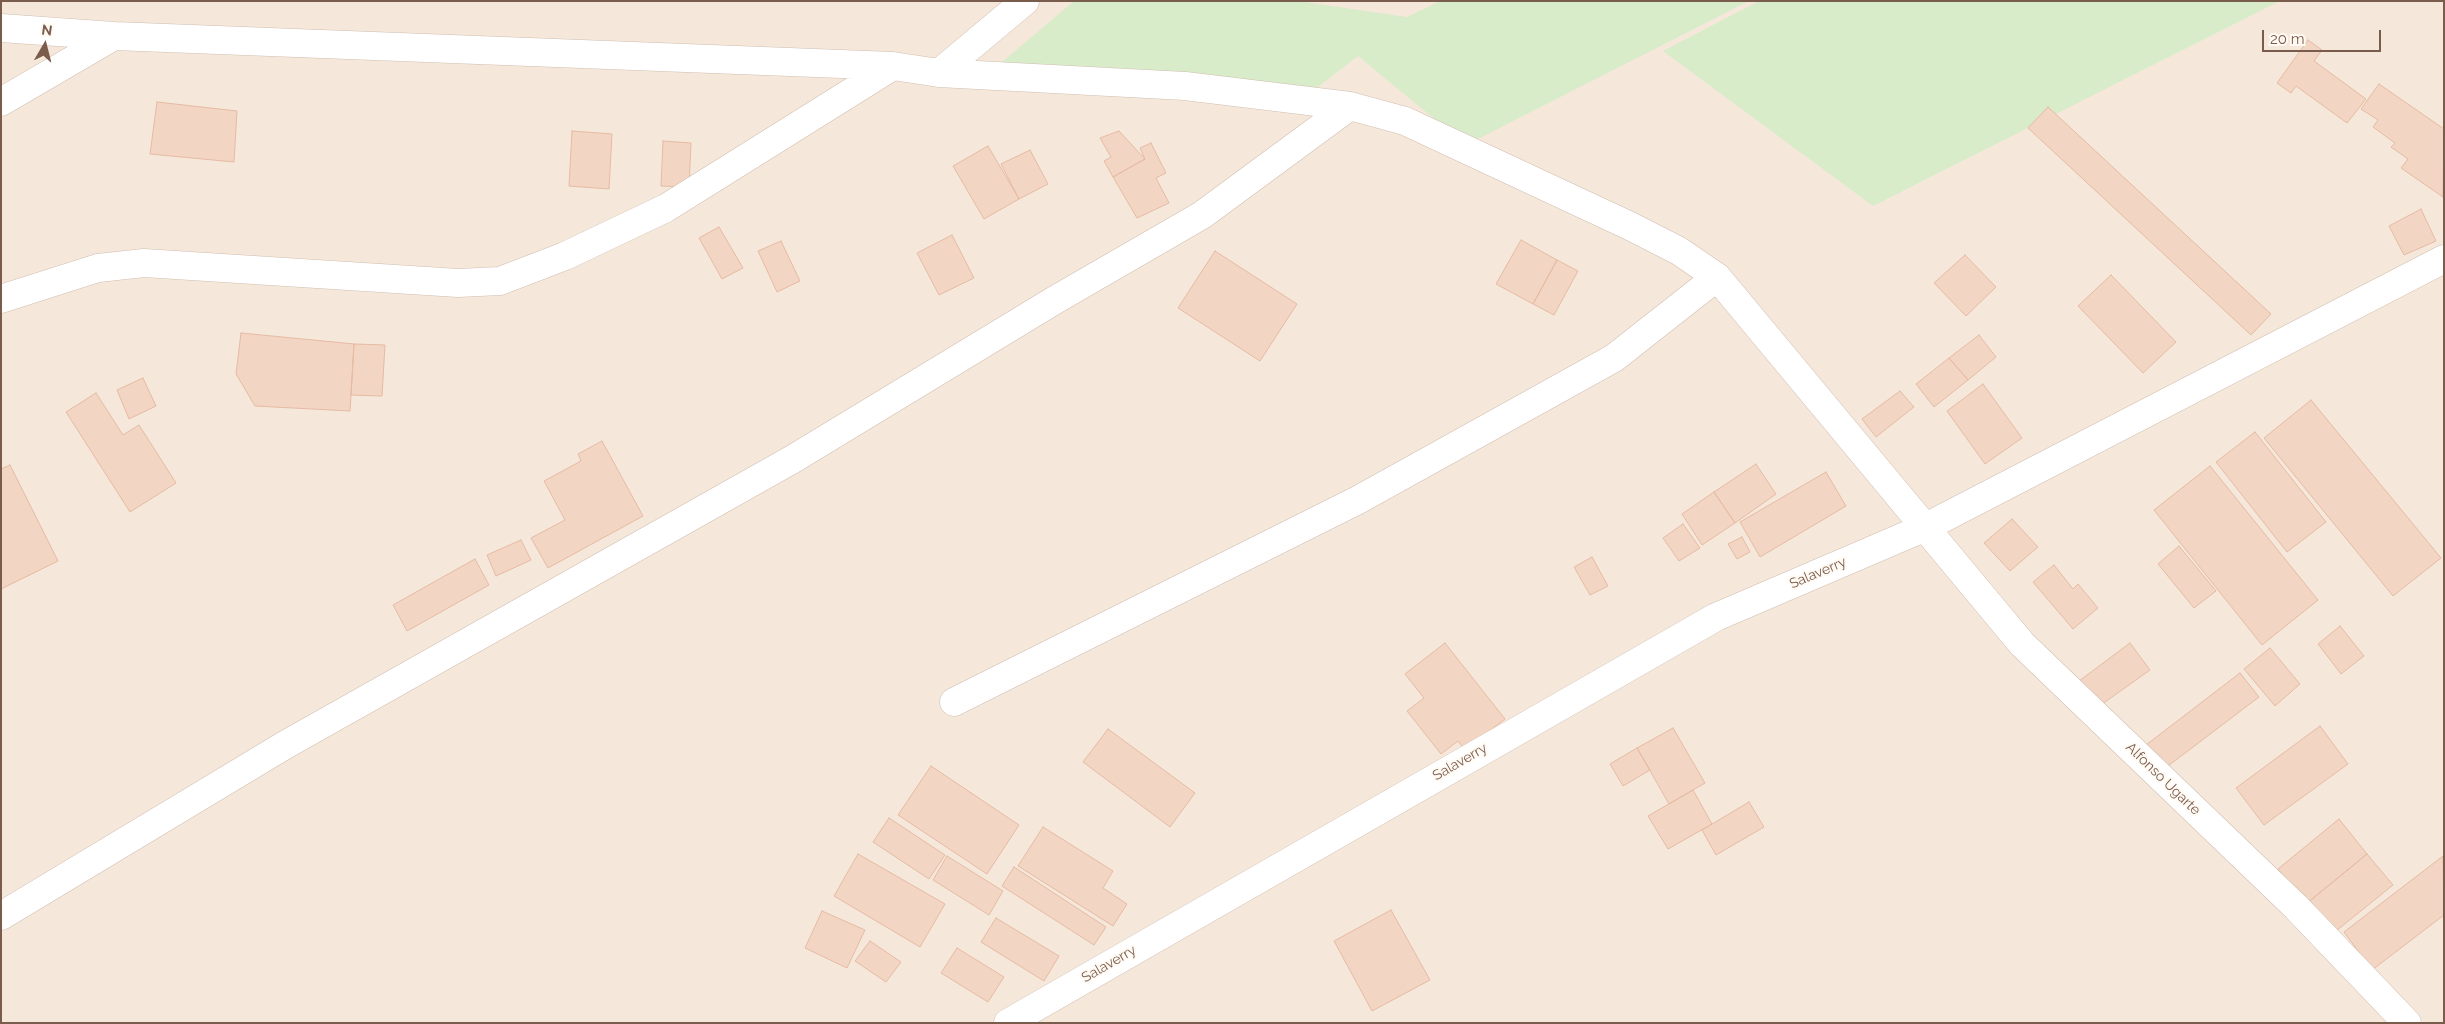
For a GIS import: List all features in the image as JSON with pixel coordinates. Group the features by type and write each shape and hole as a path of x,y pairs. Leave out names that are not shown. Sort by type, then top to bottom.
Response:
{"street":[{"path":"940,72 1025,1"},
{"name":"Alfonso Ugarte","path":"1,28 114,36 894,66 940,72 1185,86 1350,106 1405,121 1630,226 1680,251 1717,277 2022,644 2296,907 2407,1023"},
{"path":"1,102 114,36"},
{"path":"1,299 98,268 144,263 458,283 500,281 565,256 666,208 894,66"},
{"path":"1,916 285,745 793,459 1202,214 1350,106"},
{"name":"Salaverry","path":"1008,1023 1716,617 1926,527 2444,259"},
{"path":"954,702 1358,500 1614,358 1717,277"}],"shaded area":[{"path":"1,1 2444,1 2444,1023 1,1023"}],"green space":[{"path":"1074,1 1298,1 1407,17 1440,1 1749,1 1466,145 1358,56 1292,107 981,80"},
{"path":"1759,1 2280,1 1873,206 1663,51"}],"building":[{"path":"2308,40 2322,50 2314,61 2366,99 2347,123 2296,86 2291,93 2277,83"},
{"path":"2379,84 2444,129 2443,197 2401,168 2408,159 2391,147 2395,143 2373,127 2378,120 2361,109"},
{"path":"157,102 237,111 234,162 150,154"},
{"path":"2048,107 2271,314 2251,335 2028,128"},
{"path":"572,131 612,134 609,189 569,186"},
{"path":"1119,131 1145,159 1113,177 1104,161 1111,157 1100,138"},
{"path":"663,141 691,143 689,187 661,186"},
{"path":"1151,143 1166,173 1156,178 1169,203 1137,218 1113,177 1145,159 1140,148"},
{"path":"988,146 1019,199 984,219 953,166"},
{"path":"1030,150 1048,184 1019,199 1001,164"},
{"path":"2421,209 2436,241 2404,255 2389,226"},
{"path":"719,227 743,268 722,279 699,238"},
{"path":"952,235 974,278 939,295 917,253"},
{"path":"1521,240 1557,260 1533,304 1496,284"},
{"path":"781,241 800,281 777,292 758,251"},
{"path":"1215,251 1297,304 1260,361 1178,308"},
{"path":"1965,255 1996,287 1966,316 1934,283"},
{"path":"1557,260 1578,271 1554,315 1533,304"},
{"path":"2111,275 2176,342 2143,373 2078,306"},
{"path":"241,333 354,344 350,411 255,406 236,374"},
{"path":"1979,335 1996,357 1968,380 1949,358"},
{"path":"354,344 385,345 382,396 351,395"},
{"path":"1949,358 1968,380 1934,407 1916,384"},
{"path":"143,378 156,406 129,419 117,390"},
{"path":"1983,384 2022,438 1985,464 1947,411"},
{"path":"1900,391 1914,407 1876,437 1862,419"},
{"path":"96,393 123,435 139,425 176,483 130,512 66,412"},
{"path":"2311,400 2441,558 2393,596 2264,438"},
{"path":"2255,432 2326,522 2287,552 2216,462"},
{"path":"602,441 643,516 548,568 531,538 565,520 544,481 581,461 578,454"},
{"path":"1756,464 1776,494 1735,523 1714,492"},
{"path":"10,465 58,561 1,589 1,469"},
{"path":"2210,466 2318,600 2262,645 2154,510"},
{"path":"1826,472 1846,506 1760,557 1740,522"},
{"path":"1714,492 1735,523 1702,545 1682,514"},
{"path":"2012,519 2038,547 2010,571 1984,543"},
{"path":"1683,524 1700,548 1679,561 1663,538"},
{"path":"1742,537 1750,552 1737,559 1728,544"},
{"path":"521,540 531,560 496,576 487,555"},
{"path":"2179,546 2216,591 2194,608 2158,564"},
{"path":"1592,557 1608,586 1590,595 1574,567"},
{"path":"475,559 489,585 407,631 393,605"},
{"path":"2054,565 2073,589 2078,584 2098,608 2073,629 2033,582"},
{"path":"2340,626 2364,656 2341,674 2318,644"},
{"path":"1445,643 1505,719 1465,750 1458,741 1441,754 1407,711 1424,698 1405,674"},
{"path":"2130,643 2150,670 2098,707 2079,681"},
{"path":"2270,648 2300,684 2275,706 2244,669"},
{"path":"2240,673 2259,697 2164,769 2146,745"},
{"path":"2320,726 2348,764 2264,825 2236,788"},
{"path":"1673,728 1705,783 1669,804 1637,748"},
{"path":"1108,729 1195,793 1170,827 1083,762"},
{"path":"1637,748 1650,770 1623,786 1610,764"},
{"path":"931,766 1019,825 987,874 898,815"},
{"path":"1693,790 1712,824 1668,849 1648,816"},
{"path":"1749,802 1764,827 1716,855 1702,830"},
{"path":"889,818 945,855 929,879 873,842"},
{"path":"2339,819 2367,854 2306,904 2278,869"},
{"path":"1043,827 1113,871 1103,888 1127,904 1113,926 1018,866"},
{"path":"858,854 945,904 920,947 834,896"},
{"path":"2367,854 2393,885 2331,935 2306,904"},
{"path":"947,856 1003,891 989,915 933,880"},
{"path":"2443,856 2444,915 2372,970 2344,932"},
{"path":"1014,867 1106,927 1094,945 1002,886"},
{"path":"1391,910 1430,980 1372,1011 1334,941"},
{"path":"822,911 865,930 847,968 805,948"},
{"path":"996,918 1059,956 1044,981 981,942"},
{"path":"870,941 901,962 886,982 855,961"},
{"path":"957,948 1004,977 988,1002 941,973"}]}
